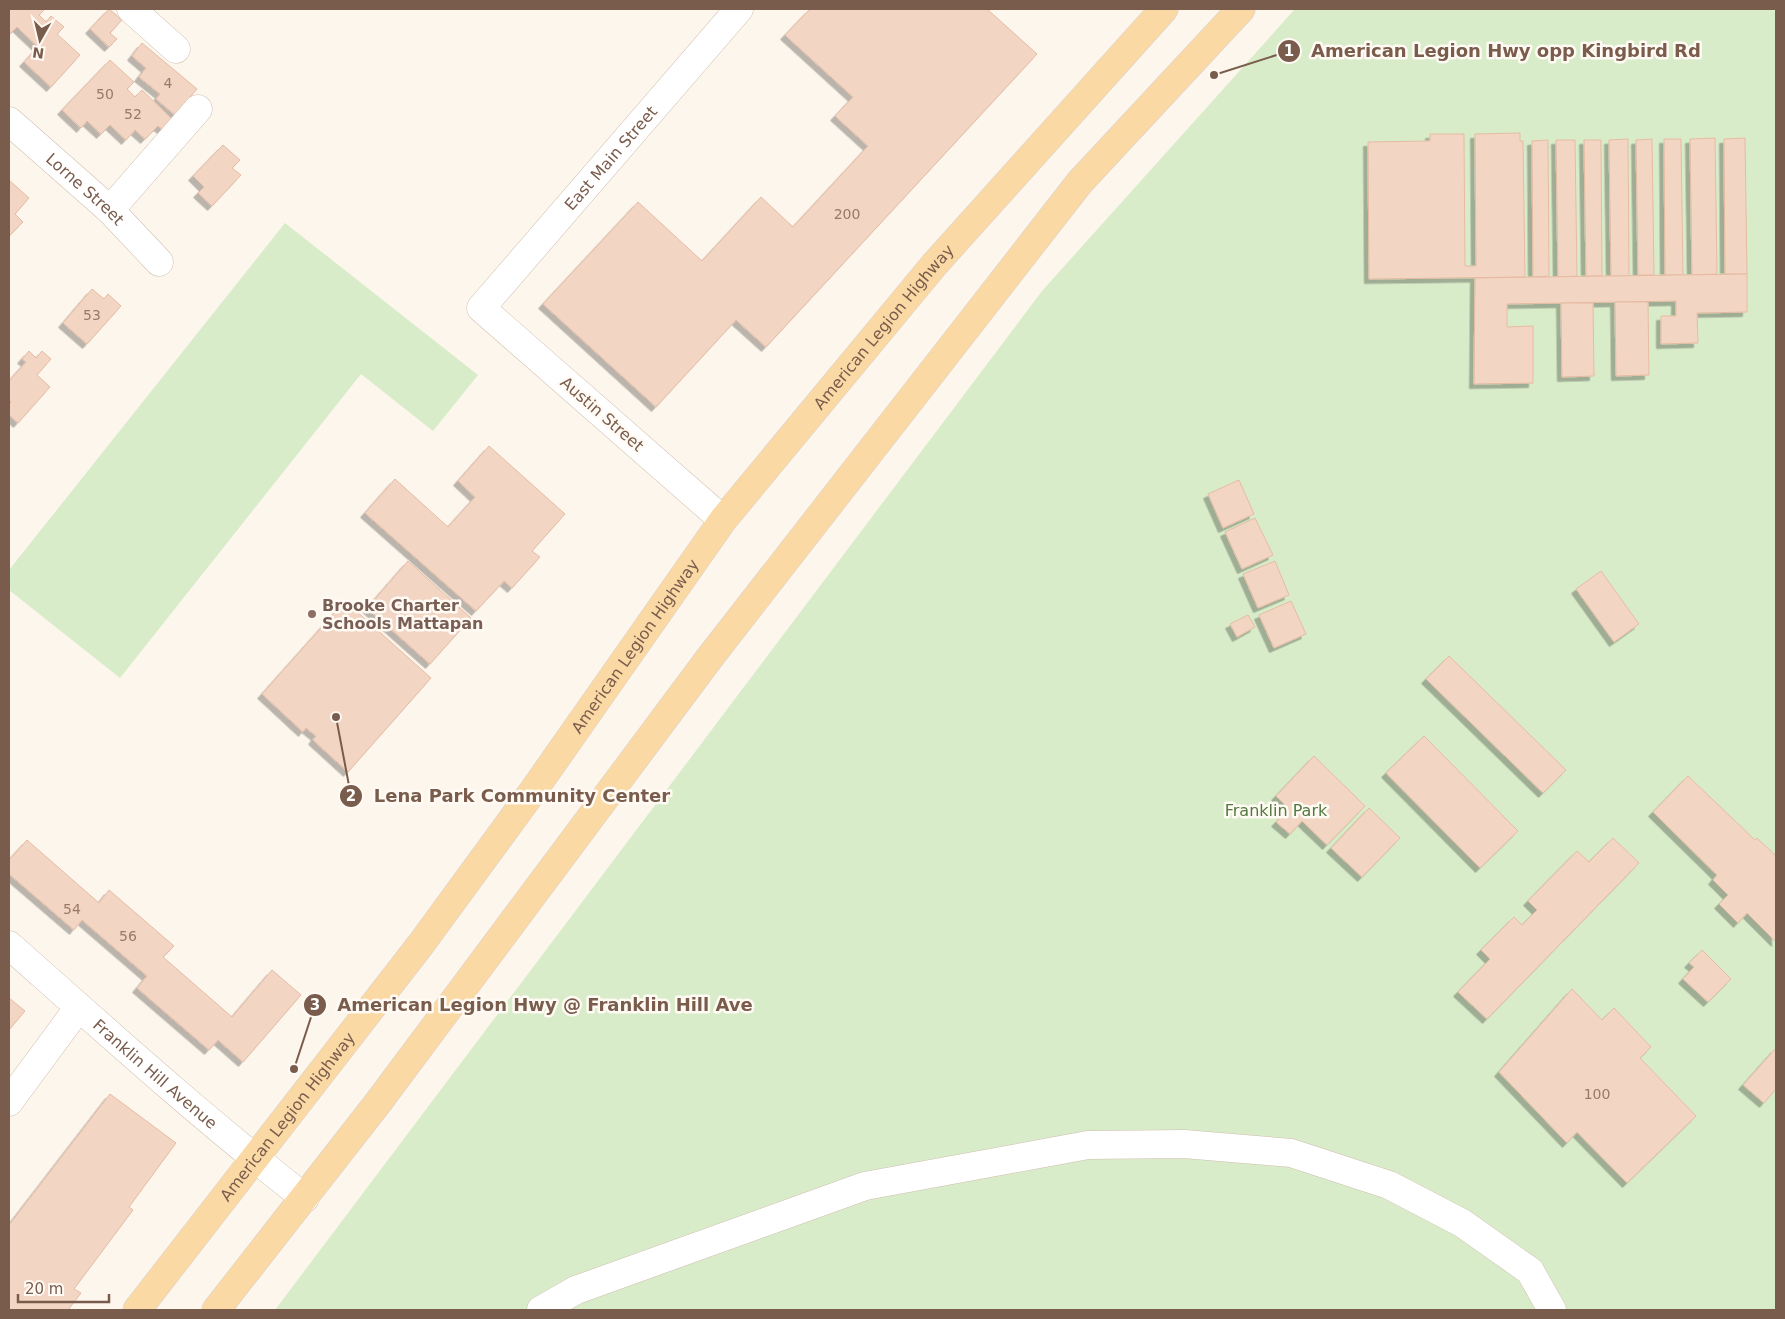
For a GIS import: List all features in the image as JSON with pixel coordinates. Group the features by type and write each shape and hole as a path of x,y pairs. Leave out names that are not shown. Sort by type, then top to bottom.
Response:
{"main road":[{"name":"American Legion Highway","path":"137,1310 421,944 532,791 723,520 934,265 1164,9"},
{"path":"216,1310 377,1104 711,656 1080,182 1241,9"}],"street":[{"path":"131,9 176,49"},
{"name":"East Main Street","path":"481,308 739,9"},
{"path":"110,210 198,110"},
{"name":"Lorne Street","path":"9,121 110,210 160,262"},
{"name":"Austin Street","path":"481,308 723,520"},
{"name":"Franklin Hill Avenue","path":"9,945 254,1159 305,1198"},
{"path":"9,1102 79,1007"},
{"path":"541,1310 576,1290 865,1186 1088,1146 1184,1144 1291,1153 1389,1185 1462,1223 1530,1271 1552,1310"}],"green space":[{"name":"Franklin Park","path":"1295,9 1767,9 1776,11 1776,1310 275,1310 1042,291"},
{"path":"285,223 478,375 433,431 361,374 120,678 9,590 9,570"}],"building":[{"path":"9,9 45,9 39,15 46,22 51,16 64,27 57,34 80,55 51,87 24,62 38,47 17,27 9,35"},
{"path":"109,9 122,20 110,33 117,39 109,47 90,29"},
{"path":"810,9 987,9 1037,54 766,347 736,320 656,407 543,304 638,202 702,261 761,197 793,227 868,146 835,116 853,97 785,35"},
{"path":"142,43 197,89 175,115 156,99 160,94 139,77 146,68 132,56"},
{"path":"110,60 134,82 127,89 135,97 142,90 172,119 162,129 158,126 145,139 135,130 126,140 110,125 101,134 87,121 81,128 62,110"},
{"path":"1520,133 1520,141 1523,141 1525,277 1369,279 1368,142 1430,141 1430,134 1464,134 1465,266 1476,266 1475,134"},
{"path":"1715,138 1717,274 1692,275 1690,139"},
{"path":"1745,138 1747,274 1725,274 1724,139"},
{"path":"1628,139 1629,276 1611,276 1609,140"},
{"path":"1652,139 1654,275 1638,275 1636,140"},
{"path":"1664,139 1681,139 1683,275 1665,275"},
{"path":"1548,140 1549,276 1533,277 1532,141"},
{"path":"1556,140 1575,140 1577,276 1558,277"},
{"path":"1584,140 1601,140 1602,276 1586,276"},
{"path":"223,145 240,160 232,168 241,175 212,206 198,193 204,187 193,176"},
{"path":"9,180 29,198 15,214 23,222 9,236"},
{"path":"1747,274 1747,312 1697,313 1698,343 1661,344 1661,316 1676,316 1676,301 1507,304 1507,327 1533,326 1533,383 1474,384 1475,278"},
{"path":"92,289 104,299 108,294 121,306 87,344 63,323"},
{"path":"1615,302 1648,302 1649,375 1616,376"},
{"path":"1561,303 1593,303 1594,376 1562,377"},
{"path":"29,351 36,358 42,351 51,359 37,375 50,387 18,423 9,415 9,405 11,402 9,400 9,381 26,362 22,359"},
{"path":"489,446 565,514 532,551 540,557 512,588 504,581 476,611 365,513 395,479 448,527 475,497 458,481"},
{"path":"1239,480 1254,514 1223,528 1208,494"},
{"path":"1255,518 1273,555 1242,569 1225,532"},
{"path":"408,561 471,618 430,664 367,608"},
{"path":"1275,561 1289,595 1258,608 1243,574"},
{"path":"1601,571 1639,624 1614,642 1576,589"},
{"path":"345,601 431,678 348,772 313,740 316,736 306,728 303,732 262,694"},
{"path":"1291,601 1306,634 1274,648 1259,615"},
{"path":"1248,615 1255,627 1237,637 1230,624"},
{"path":"1449,656 1566,770 1543,793 1426,679"},
{"path":"1424,736 1518,831 1480,868 1386,773"},
{"path":"1314,756 1365,806 1327,845 1302,821 1290,834 1276,822 1289,809 1276,796"},
{"path":"1688,776 1755,840 1757,838 1776,856 1776,942 1747,913 1738,923 1719,904 1728,895 1713,880 1717,875 1653,812"},
{"path":"1369,808 1400,838 1362,877 1331,848"},
{"path":"1613,838 1639,863 1487,1019 1458,992 1490,959 1481,950 1514,917 1522,925 1537,910 1528,901 1577,851 1589,862"},
{"path":"27,840 99,903 109,890 174,946 163,957 232,1017 272,970 301,995 243,1062 218,1040 209,1050 137,988 147,976 82,920 74,930 9,874 9,860"},
{"path":"1702,950 1731,979 1708,1002 1683,979 1694,967 1689,963"},
{"path":"1572,989 1602,1020 1614,1008 1651,1047 1640,1058 1696,1116 1627,1183 1577,1132 1567,1143 1499,1072"},
{"path":"9,998 25,1011 9,1030"},
{"path":"1776,1048 1776,1089 1764,1103 1743,1085"},
{"path":"110,1094 176,1143 129,1207 133,1210 74,1289 81,1293 68,1310 9,1310 9,1225"}],"place":[{"name":"American Legion Hwy opp Kingbird Rd","path":"1214,75"},
{"name":"Brooke Charter Schools Mattapan","path":"312,614"},
{"name":"Lena Park Community Center","path":"336,717"},
{"name":"American Legion Hwy @ Franklin Hill Ave","path":"294,1069"}]}
